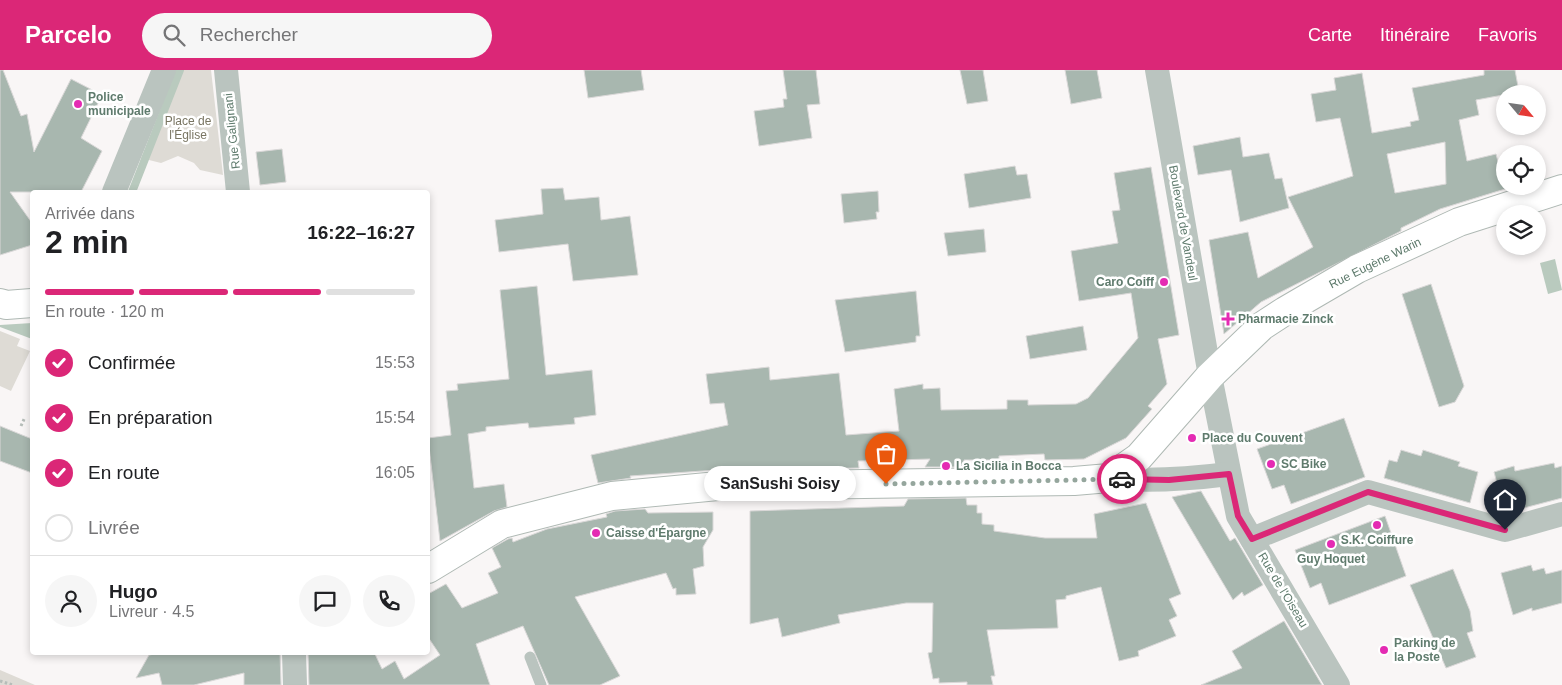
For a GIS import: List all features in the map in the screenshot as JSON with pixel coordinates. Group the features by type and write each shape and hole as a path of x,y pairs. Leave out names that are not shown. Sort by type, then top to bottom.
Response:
{"main road":[{"name":"Rue Eugène Warin","path":"1109,478 1139,457 1210,376 1262,326 1357,270 1459,222 1562,189"},
{"path":"0,303 6,305 30,303"},
{"path":"430,568 502,524 612,496 718,486 1065,481 1109,478"}],"street":[{"path":"115,190 164,70"},
{"name":"Rue Galignani","path":"226,70 238,190"},
{"name":"Boulevard de Vandeul","path":"1157,70 1210,376"},
{"name":"Rue de l'Oiseau","path":"1210,376 1238,516 1338,685"},
{"path":"1109,478 1169,480 1229,474"},
{"path":"1252,539 1368,492 1505,530 1562,514"},
{"path":"294,655 295,685"}],"lane":[{"path":"530,657 541,685"}],"path":[{"path":"21,426 24,417"},
{"path":"0,681 13,685"}],"green space":[{"name":"Place de l'Église","path":"183,70 211,70 223,175 200,170 194,163 178,156 161,163 141,158"},
{"path":"0,331 20,339 17,346 30,351 11,391 0,386"},
{"path":"0,670 35,685 0,685"}],"shaded area":[{"path":"1555,259 1562,290 1548,294 1540,263"},
{"path":"30,323 30,338 0,327 0,325"}],"building":[{"path":"0,70 3,70 21,116 27,114 34,152 71,79 102,95 81,138 102,151 82,190 10,192 30,220 30,246 0,255"},
{"path":"584,70 641,70 644,90 588,98"},
{"path":"783,70 816,70 820,104 807,105 812,138 759,146 754,111 784,107 783,99 787,99"},
{"path":"960,70 983,70 988,101 967,104"},
{"path":"1065,70 1097,70 1102,98 1071,104"},
{"path":"1484,70 1515,70 1518,85 1496,85 1496,96 1476,100 1479,115 1459,120 1467,161 1496,154 1496,192 1440,209 1401,228 1401,231 1261,302 1224,334 1209,240 1248,232 1258,278 1313,247 1288,197 1353,176 1340,118 1316,122 1311,94 1336,90 1334,78 1362,73 1372,133 1411,126 1410,122 1419,120 1412,88 1484,75","holes":["1445,142 1446,184 1395,193 1387,154"]},
{"path":"1240,137 1243,157 1269,153 1275,179 1282,178 1289,208 1240,222 1231,170 1198,175 1193,146"},
{"path":"282,149 286,182 260,185 256,152"},
{"path":"1015,166 1017,175 1027,174 1031,198 969,208 964,174"},
{"path":"1151,167 1179,335 1158,339 1167,384 1148,406 1152,409 1126,438 1084,459 1045,460 1044,454 999,456 999,460 964,460 964,467 925,467 930,459 858,461 859,468 717,470 630,476 631,478 598,483 591,455 728,425 724,403 710,404 706,374 769,367 770,380 839,373 846,435 899,431 894,389 923,384 923,389 940,388 941,410 1007,409 1007,400 1028,400 1028,405 1076,404 1088,398 1138,338 1131,293 1079,301 1071,251 1118,243 1112,211 1120,210 1114,173"},
{"path":"563,188 565,200 599,197 601,220 630,216 638,275 573,281 568,244 499,252 495,220 543,214 541,189"},
{"path":"878,191 879,212 876,212 877,219 844,223 841,194"},
{"path":"984,229 986,252 948,256 944,233"},
{"path":"1431,284 1464,386 1455,402 1439,407 1402,294"},
{"path":"537,286 546,375 592,370 596,415 574,418 575,424 529,428 528,423 486,427 486,431 468,434 474,488 504,484 507,507 494,511 440,541 430,455 430,438 451,435 446,391 458,390 457,384 509,379 500,290"},
{"path":"916,291 920,336 916,336 916,342 845,352 835,300"},
{"path":"1083,326 1087,350 1030,359 1026,336"},
{"path":"1344,418 1365,477 1291,504 1284,485 1272,489 1257,449"},
{"path":"0,426 30,438 30,472 0,461"},
{"path":"1401,450 1421,456 1423,450 1460,462 1458,466 1478,472 1470,503 1384,478 1389,460 1397,462"},
{"path":"1554,463 1555,468 1562,466 1562,498 1505,513 1494,472 1514,466 1515,471"},
{"path":"1201,491 1230,541 1235,538 1263,585 1244,596 1242,592 1233,600 1172,497"},
{"path":"966,498 967,505 977,505 977,513 982,513 982,524 994,525 994,531 1045,538 1097,538 1094,514 1146,503 1181,594 1169,599 1177,616 1169,620 1176,636 1138,651 1139,656 1119,661 1101,587 1066,596 1066,599 1056,600 1058,628 987,630 995,676 991,676 993,685 967,685 967,682 939,683 939,678 933,679 928,653 932,652 933,603 906,603 838,615 840,623 782,637 778,618 750,624 750,511 904,506 908,499"},
{"path":"645,509 648,513 713,512 713,530 703,547 704,566 693,569 696,594 676,595 676,588 673,589 666,573 575,597 620,676 600,685 549,685 523,626 476,644 490,685 309,685 308,655 375,655 382,669 395,661 404,679 440,655 430,640 430,593 446,584 462,608 498,593 488,573 501,567 492,548 508,539 512,538 513,542 547,529 607,517 606,514 615,511"},
{"path":"1385,516 1406,576 1329,605 1321,583 1310,588 1295,550"},
{"path":"1531,565 1533,571 1544,568 1546,574 1562,570 1562,603 1532,611 1532,608 1513,615 1501,573"},
{"path":"1453,569 1470,611 1473,631 1467,633 1476,657 1446,668 1410,585"},
{"path":"1284,621 1322,685 1201,685 1242,668 1232,651"},
{"path":"149,655 280,655 281,685 244,685 244,673 194,685 162,685 159,673 136,678"}],"waterway":[{"path":"133,190 180,70"}],"way so far":[{"path":"886,484 1122,479"}],"place":[{"name":"Police municipale","path":"78,104"},
{"name":"Caro Coiff","path":"1164,282"},
{"name":"Pharmacie Zinck","path":"1228,319"},
{"name":"Place du Couvent","path":"1192,438"},
{"name":"SC Bike","path":"1271,464"},
{"name":"La Sicilia in Bocca","path":"946,466"},
{"name":"SanSushi Soisy","path":"886,484"},
{"name":"S.K. Coiffure","path":"1377,525"},
{"name":"Caisse d'Épargne","path":"596,533"},
{"name":"Guy Hoquet","path":"1331,544"},
{"name":"Parking de la Poste","path":"1384,650"}],"route":[{"path":"1122,479 1169,480 1229,474 1238,516 1252,539 1368,492 1505,530"}]}
